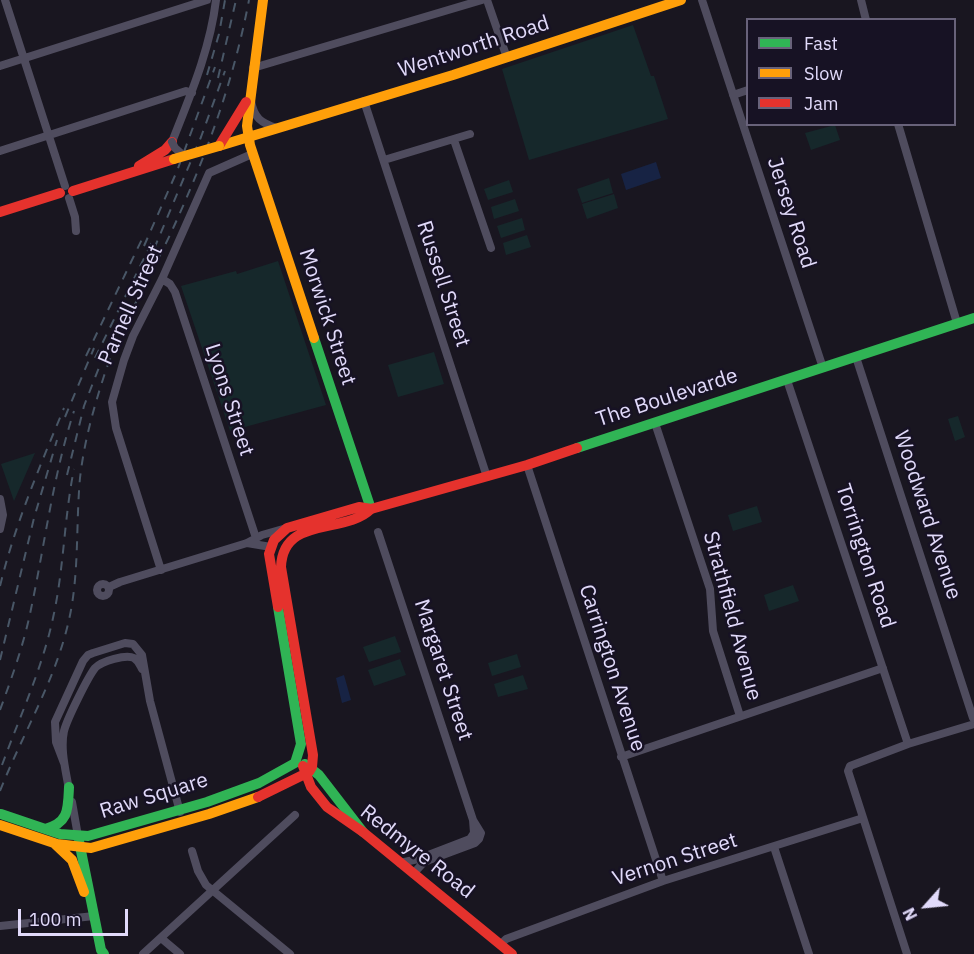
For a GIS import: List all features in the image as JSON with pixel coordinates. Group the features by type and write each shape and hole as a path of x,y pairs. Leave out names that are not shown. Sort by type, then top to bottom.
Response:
{"main road":[{"name":"Morwick Street","path":"263,0 247,119 248,137 370,510"},
{"name":"Wentworth Road","path":"0,212 507,58 675,1"},
{"path":"219,146 250,94"},
{"path":"126,174 165,150 172,142"},
{"name":"The Boulevarde","path":"313,755 280,567 282,554 287,544 307,532 363,517 370,510 527,465 974,318"},
{"name":"The Boulevarde","path":"287,528 359,507 370,510"},
{"path":"287,528 279,534 271,547 270,564 304,767 321,777"},
{"path":"271,547 279,546 296,533 307,532"},
{"path":"304,767 313,755"},
{"path":"313,755 321,777 335,799 363,832"},
{"name":"Raw Square","path":"0,820 78,836 92,836 179,810 304,767"},
{"name":"Raw Square","path":"0,820 51,841 81,849 94,848 238,805 304,767"},
{"name":"Redmyre Road","path":"304,767 318,797 327,807 363,832 512,954"},
{"path":"44,829 58,826 64,820 69,787"},
{"path":"78,836 101,953"},
{"path":"51,841 72,860 78,871 82,889 91,902"}],"street":[{"path":"5,0 75,217 76,231"},
{"path":"0,66 207,0"},
{"path":"179,158 172,142 205,57 214,21 216,0"},
{"path":"253,68 482,0"},
{"path":"487,0 507,58"},
{"name":"Jersey Road","path":"702,0 823,368"},
{"path":"861,0 866,18"},
{"path":"733,95 746,90"},
{"path":"0,151 186,91 192,93"},
{"path":"250,94 257,118 277,128"},
{"name":"Russell Street","path":"364,101 487,477"},
{"path":"899,126 957,324"},
{"path":"384,160 470,134"},
{"path":"454,140 491,248"},
{"name":"Parnell Street","path":"162,570 116,428 112,402 133,336 162,279 209,173 252,154"},
{"name":"Lyons Street","path":"162,279 170,284 175,292 256,538"},
{"name":"Woodward Avenue","path":"856,357 973,722"},
{"name":"Torrington Road","path":"787,380 908,744"},
{"name":"Strathfield Avenue","path":"655,423 710,589 713,631 740,716"},
{"name":"Carrington Avenue","path":"527,465 663,881"},
{"path":"0,499 3,515 0,529"},
{"name":"The Boulevarde","path":"109,587 287,528"},
{"name":"Margaret Street","path":"378,532 473,820 481,833 477,842 407,868"},
{"name":"The Boulevarde","path":"247,543 271,547"},
{"path":"78,836 64,763 56,742 55,722 83,661 91,654 129,643 139,650 143,660 144,672 183,822"},
{"path":"64,763 65,728 95,668 103,663 127,656 136,659 144,672"},
{"path":"83,661 95,668"},
{"path":"621,757 883,668"},
{"path":"907,954 848,771 854,763 973,722"},
{"path":"143,954 295,815"},
{"name":"Vernon Street","path":"501,944 506,939 663,881 863,818"},
{"path":"407,868 418,859 470,839 474,833 473,820"},
{"path":"774,847 809,954"},
{"path":"192,851 201,879 290,954"},
{"path":"0,926 94,916"},
{"path":"161,938 180,954"}],"shaded area":[{"path":"633,25 651,76 654,76 668,119 529,160 502,69"},
{"path":"835,126 840,140 811,150 805,133"},
{"path":"609,178 613,193 582,203 577,189"},
{"path":"509,180 513,192 488,200 484,189"},
{"path":"614,194 618,208 587,219 582,204"},
{"path":"515,199 519,211 494,219 491,207"},
{"path":"522,218 525,230 501,238 497,226"},
{"path":"527,235 531,247 506,255 503,243"},
{"path":"278,261 326,405 230,431 181,286 236,271 237,274"},
{"path":"434,352 444,384 398,397 388,365"},
{"path":"958,416 965,437 955,441 948,419"},
{"path":"35,453 14,501 1,464"},
{"path":"757,506 762,522 733,531 728,515"},
{"path":"793,585 799,601 769,611 764,595"},
{"path":"395,636 401,652 369,662 363,647"},
{"path":"517,654 521,667 492,676 488,663"},
{"path":"400,659 406,675 374,686 368,670"},
{"path":"523,675 528,689 498,697 494,684"}],"water":[{"path":"656,162 661,178 626,190 621,174"},
{"path":"344,675 351,700 342,703 336,678"}],"railway":[{"path":"207,75 219,34 225,0"},
{"path":"218,78 236,0"},
{"path":"0,791 50,680 71,610 82,465 89,427 100,389 119,338 175,224 209,142 236,58 249,0"},
{"path":"144,246 177,171 215,67"},
{"path":"154,249 201,137 225,71"},
{"path":"86,356 143,237"},
{"path":"95,358 153,240"},
{"path":"65,417 94,348"},
{"path":"67,475 84,406 105,352"},
{"path":"0,586 37,473 64,408"},
{"path":"0,710 28,622 55,485 74,411"},
{"path":"0,660 34,518 57,440"},
{"path":"2,765 37,674 53,618 74,469"}],"traffic: fast":[{"path":"577,448 974,318"},
{"path":"314,338 371,509"},
{"path":"1,814 60,834 88,836 207,802 259,783 295,763 301,744 278,607"},
{"path":"305,764 319,775 363,832"},
{"path":"45,829 59,823 66,814 69,787"},
{"path":"78,836 101,950 104,954"}],"traffic: slow":[{"path":"263,0 247,126 250,145 314,338"},
{"path":"219,146 453,75 681,0"},
{"path":"174,159 219,146"},
{"path":"0,825 57,844 91,848 209,814 258,797"},
{"path":"54,843 72,860 84,892"}],"traffic: jam":[{"path":"219,146 246,102"},
{"path":"139,166 165,150 172,142"},
{"path":"73,191 174,159"},
{"path":"0,212 60,193"},
{"path":"278,607 269,554 274,540 287,528 359,507 371,509 527,465 577,448"},
{"path":"258,797 309,772 312,767 313,755 281,567 284,551 292,540 304,533 360,517 371,509"},
{"path":"303,766 311,787 327,807 363,832 512,954"}]}
